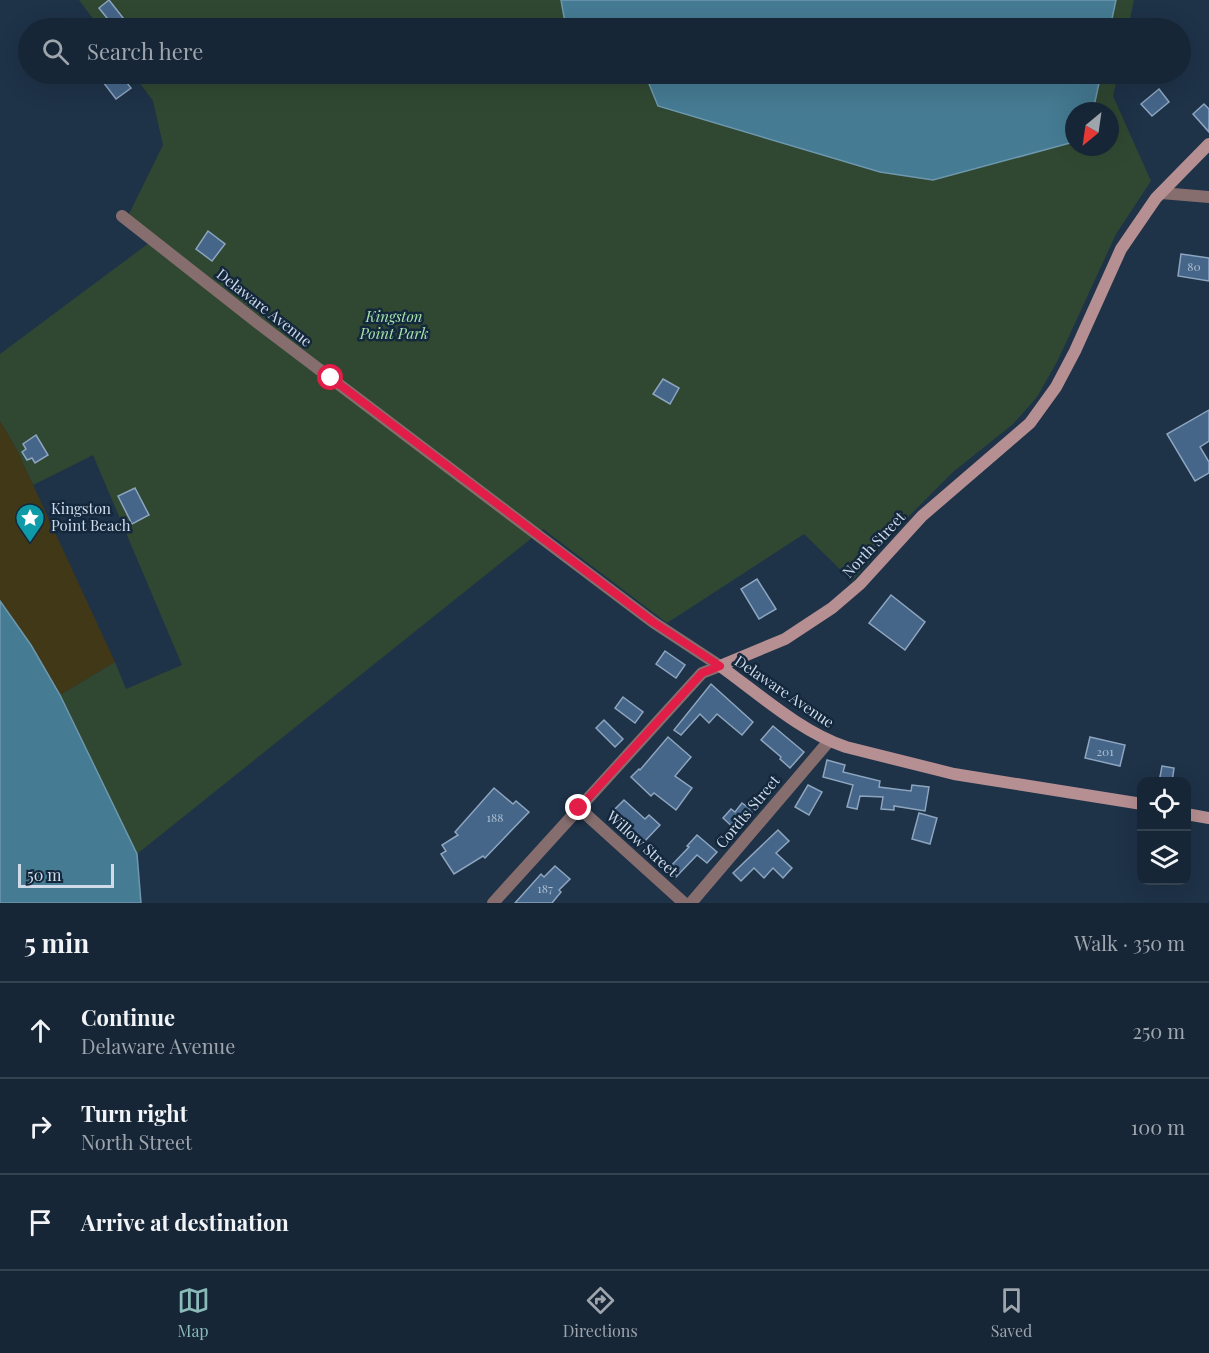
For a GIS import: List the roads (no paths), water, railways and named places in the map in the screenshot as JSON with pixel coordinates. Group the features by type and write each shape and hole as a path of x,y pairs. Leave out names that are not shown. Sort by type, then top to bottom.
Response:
{"street":[{"name":"North Street","path":"493,903 702,673 785,639 832,608 860,584 922,516 1030,423 1056,387 1076,351 1121,249 1161,193 1209,144"},
{"path":"1161,193 1209,197"},
{"name":"Delaware Avenue","path":"122,216 258,323 653,622 720,666 806,728 829,741 954,774 1137,803"},
{"name":"Cordts Street","path":"691,903 829,741"},
{"name":"Willow Street","path":"579,808 684,903"},
{"path":"1191,815 1209,818"}],"water":[{"path":"561,0 1116,0 1112,18 564,18"},
{"path":"649,84 1099,84 1095,102 1065,102 1065,144 933,180 880,172 658,106"},
{"path":"0,601 31,645 60,695 137,854 141,903 0,903"}],"place":[{"name":"Kingston Point Beach","path":"30,544"}],"park label":[{"name":"Kingston Point Park","path":"394,326"}]}
